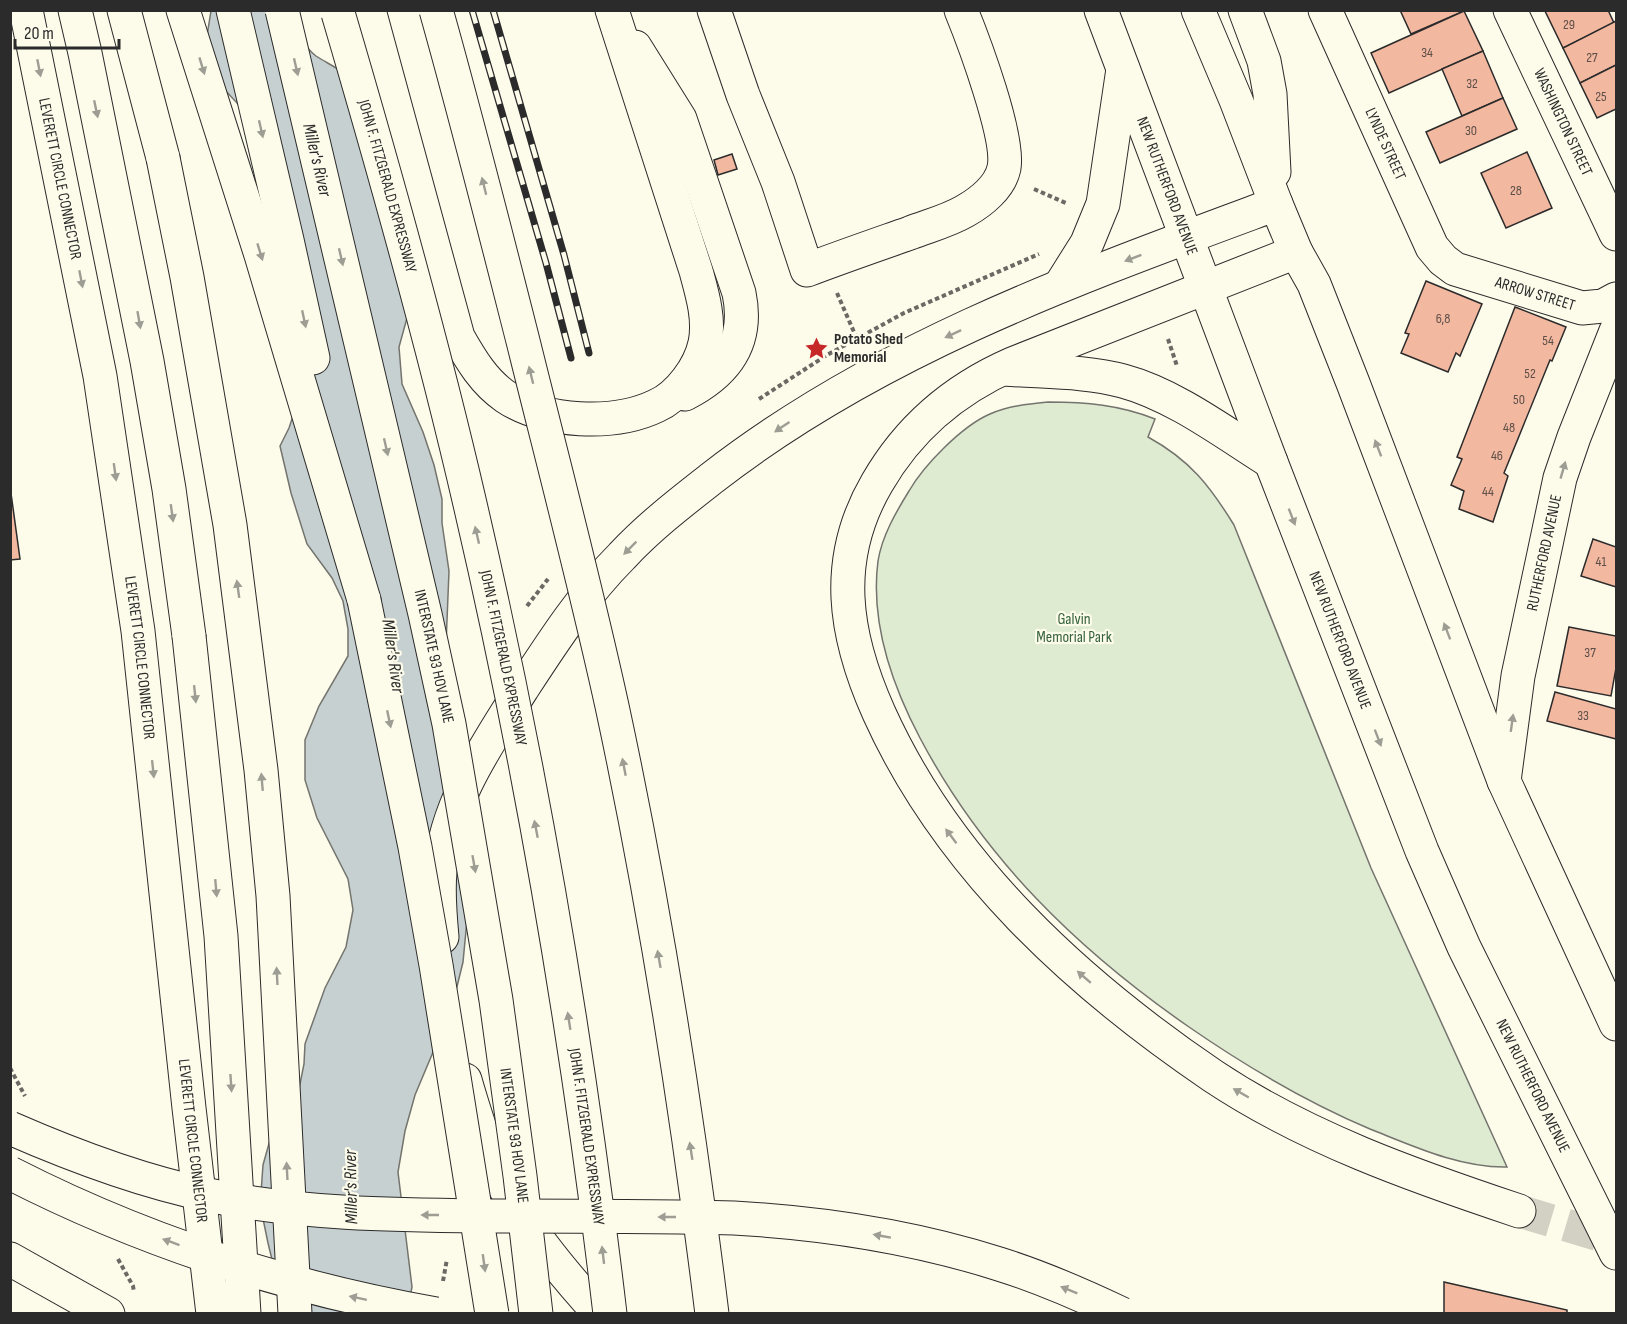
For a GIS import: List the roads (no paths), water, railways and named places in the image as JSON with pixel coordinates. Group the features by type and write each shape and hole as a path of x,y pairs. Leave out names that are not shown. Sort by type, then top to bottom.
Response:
{"main road":[{"name":"LEVERETT CIRCLE CONNECTOR","path":"26,10 100,376 137,619 213,1314"},
{"path":"75,10 147,361 169,489 189,636 221,936 244,1314"},
{"path":"124,10 163,158"},
{"path":"137,10 230,525 261,770 273,896 295,1314"},
{"path":"183,10 261,255 364,600"},
{"path":"233,10 287,240 418,859 468,1155 492,1314"},
{"name":"INTERSTATE 93 HOV LANE","path":"282,10 425,614 448,724 496,1000 536,1314"},
{"path":"436,10 466,115 611,705 635,822 677,1058 712,1314"},
{"path":"714,10 743,95 778,183 807,270 958,215 986,196 1001,175 1005,156 1000,126 961,10"},
{"name":"NEW RUTHERFORD AVENUE","path":"1101,10 1271,462 1396,784 1449,913 1557,1135 1617,1252"},
{"path":"1198,10 1296,252 1314,284 1504,781 1617,1024"},
{"path":"1245,10 1264,61 1270,94 1276,204"},
{"name":"LYNDE STREET","path":"1325,10 1432,247 1455,269"},
{"name":"WASHINGTON STREET","path":"1510,10 1617,234"},
{"path":"345,11 458,337 471,361 486,381 506,397 525,408 569,418 626,415 657,406 700,385 725,364 740,337 742,308 717,222 680,119 612,12"},
{"name":"JOHN F. FITZGERALD EXPRESSWAY","path":"345,11 470,501 498,629 545,873 583,1112 610,1314"},
{"path":"1060,286 1087,243 1103,204 1123,69"},
{"path":"600,1314 550,1255 518,1212 494,1163 477,1120 460,1066 449,1019 443,962 440,872 455,811 485,750 528,681 578,609 620,558 674,508 753,447 855,382 914,352 1060,286 1276,204"},
{"path":"1296,252 1000,369 953,397 912,434 890,463 871,493 856,528 848,566 848,607 856,649 872,698 895,746 939,820 1003,899 1057,954 1189,1059 1237,1091 1317,1133 1441,1184 1519,1211"},
{"name":"ARROW STREET","path":"1455,269 1582,308 1602,306 1617,299"},
{"name":"RUTHERFORD AVENUE","path":"1504,781 1518,676 1560,478 1617,331"},
{"path":"1000,369 1092,376 1145,388 1188,410 1271,462"},
{"path":"10,1128 67,1152 154,1181 209,1195 302,1209 421,1215 734,1218 784,1221 886,1236 999,1264 1054,1284 1122,1314"},
{"path":"10,1173 98,1213 214,1257 345,1295 436,1314"},
{"path":"10,1259 108,1314"}],"water":[{"name":"Miller's River","path":"211,11 287,11 306,46 316,56 345,74 410,307 399,347 402,384 423,432 442,499 442,523 449,571 446,645 467,920 463,962 452,1007 415,1095 405,1131 398,1172 412,1287 407,1313 290,1313 276,1276 262,1214 263,1165 270,1140 299,1089 305,1044 325,988 346,947 353,910 348,879 317,818 305,780 305,740 319,706 348,656 348,629 343,601 332,578 307,544 291,493 280,446 296,407 252,119 209,73 206,42"}],"tunnel":[{"path":"1519,1211 1616,1240"}],"railway":[{"path":"472,10 546,263 571,358"},
{"path":"493,10 564,255 589,353"}],"place":[{"name":"Potato Shed Memorial","path":"816,348"}],"park label":[{"name":"Galvin Memorial Park","path":"1074,628"}]}
